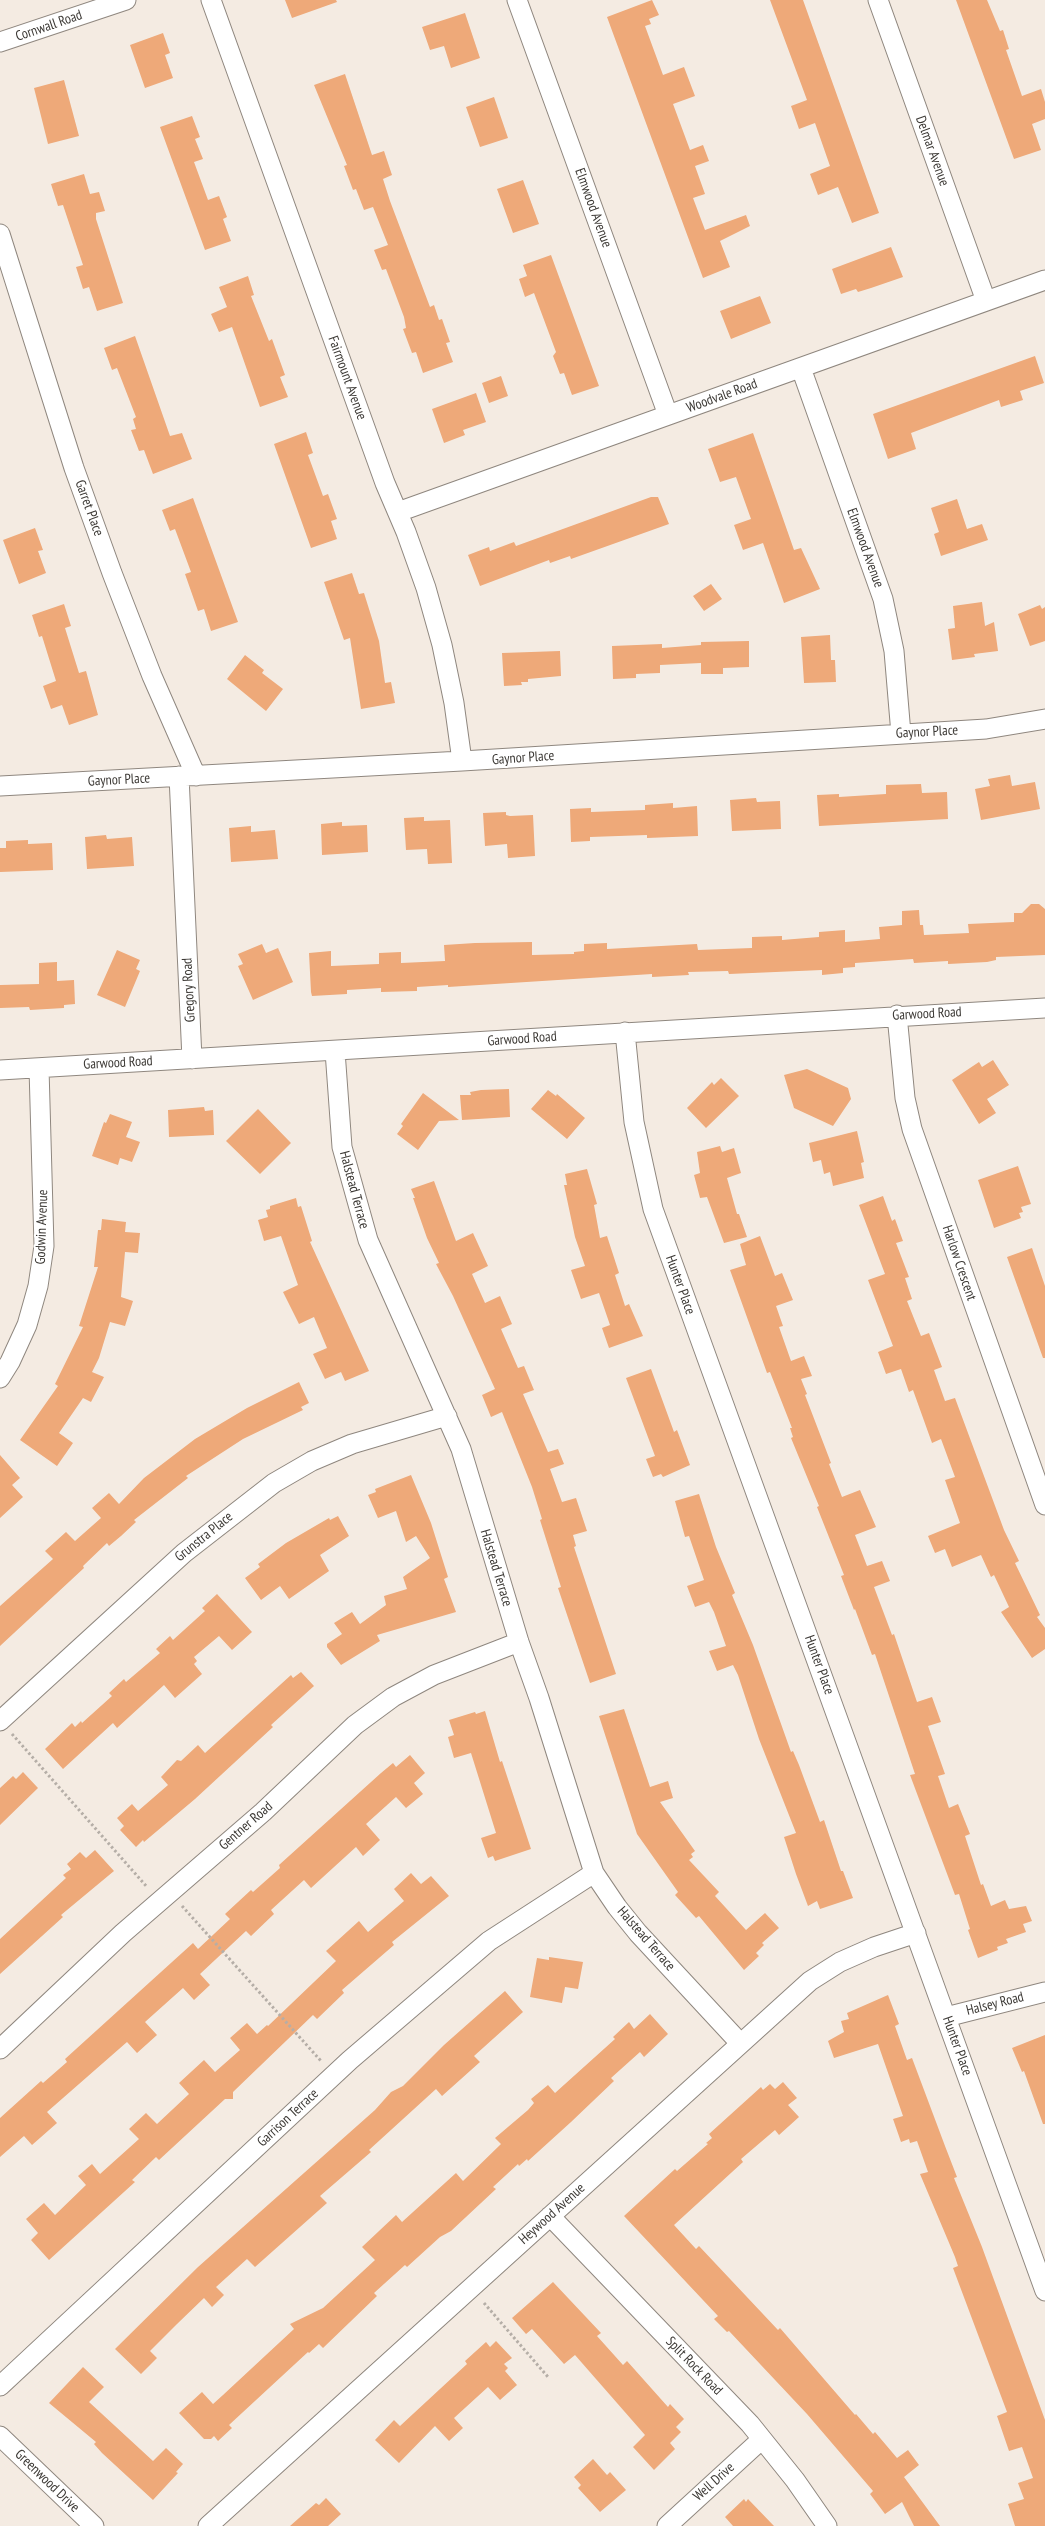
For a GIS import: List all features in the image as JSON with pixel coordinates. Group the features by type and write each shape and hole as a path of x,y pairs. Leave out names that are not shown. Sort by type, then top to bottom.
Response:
{"street":[{"name":"Cornwall Road","path":"0,42 126,0"},
{"name":"Fairmount Avenue","path":"211,0 385,483 398,512 426,588 442,645 454,703 462,761"},
{"name":"Elmwood Avenue","path":"517,0 668,415"},
{"name":"Delmar Avenue","path":"878,0 986,301"},
{"name":"Garret Place","path":"0,234 74,468 152,676 187,776 186,921"},
{"name":"Woodvale Road","path":"398,512 1045,280"},
{"name":"Elmwood Avenue","path":"801,368 883,598 894,651 901,734"},
{"name":"Gaynor Place","path":"0,786 462,761 901,734 1004,727 1045,719"},
{"name":"Gregory Road","path":"186,921 192,1059"},
{"name":"Garwood Road","path":"0,1070 335,1051 897,1015 1045,1008"},
{"name":"Harlow Crescent","path":"897,1015 905,1098 912,1130 1045,1505"},
{"name":"Hunter Place","path":"625,1032 634,1122 653,1208 1045,2291"},
{"name":"Halstead Terrace","path":"335,1051 342,1147 365,1231 387,1285 461,1449 519,1642 539,1698 594,1873 617,1907 638,1932 740,2043"},
{"name":"Godwin Avenue","path":"0,1378 10,1362 27,1325 38,1286 44,1246 40,1068"},
{"name":"Grunstra Place","path":"0,1720 184,1552 274,1482 312,1461 352,1444 447,1416"},
{"name":"Gentner Road","path":"0,2049 166,1896 264,1812 355,1725 393,1697 434,1674 519,1642"},
{"name":"Garrison Terrace","path":"0,2386 335,2075 489,1941 594,1873"},
{"name":"Heywood Avenue","path":"208,2526 810,1981 840,1962 874,1947 916,1933"},
{"name":"Halsey Road","path":"946,2017 1045,1992"},
{"name":"Split Rock Road","path":"550,2216 762,2439 827,2526"},
{"name":"Greenwood Drive","path":"0,2436 94,2526"},
{"name":"Well Drive","path":"667,2526 762,2439"}],"path":[{"path":"0,1720 166,1896 206,1935 335,2075"},
{"path":"484,2302 548,2377"}],"building":[{"path":"285,0 336,0 337,2 292,18"},
{"path":"652,0 659,15 649,19 651,24 645,26 663,75 684,67 695,96 673,104 690,150 703,145 709,161 695,166 705,194 693,198 705,230 746,215 750,226 720,241 730,267 703,278 607,17"},
{"path":"770,0 803,0 879,213 852,223 838,187 818,195 810,174 830,166 815,123 799,129 791,106 807,100"},
{"path":"956,0 987,0 1000,31 1003,30 1009,49 1006,50 1022,96 1041,89 1045,102 1045,119 1032,124 1041,150 1014,159"},
{"path":"465,13 480,58 451,68 444,46 430,50 422,27"},
{"path":"163,33 170,53 165,55 173,78 145,88 130,45"},
{"path":"345,74 372,155 384,151 392,175 383,179 390,201 430,307 434,305 439,320 442,319 450,342 446,343 453,362 423,373 416,352 412,353 403,329 406,328 404,317 386,269 382,270 374,250 388,245 373,207 364,210 356,189 353,190 344,166 347,165 314,85"},
{"path":"64,80 79,136 48,144 34,88"},
{"path":"494,97 508,138 480,147 466,107"},
{"path":"192,116 200,137 195,139 203,159 194,162 208,200 219,196 227,217 223,219 231,241 205,250 160,127"},
{"path":"84,174 90,194 99,192 105,211 96,213 96,219 123,303 97,311 89,287 83,289 76,267 83,265 63,205 58,206 51,184"},
{"path":"523,180 539,224 513,233 497,189"},
{"path":"891,247 903,277 858,292 856,289 841,294 832,269"},
{"path":"551,255 599,386 572,395 564,373 560,374 553,356 556,352 534,293 525,297 519,279 527,276 523,265"},
{"path":"248,276 254,295 251,296 269,341 272,339 285,375 280,377 288,397 260,407 232,327 219,332 211,314 227,307 219,287"},
{"path":"760,296 771,323 731,339 720,311"},
{"path":"135,336 170,436 182,433 192,459 153,474 144,450 139,451 131,430 136,429 133,419 136,417 117,368 112,370 104,348"},
{"path":"1035,356 1044,383 1020,391 1023,400 1001,407 999,400 911,433 916,449 888,459 873,414"},
{"path":"501,376 508,396 489,403 482,383"},
{"path":"476,393 486,422 463,430 465,435 444,443 432,409"},
{"path":"306,432 313,453 308,455 323,496 328,494 337,519 331,521 337,539 311,548 274,444"},
{"path":"753,433 794,550 801,548 820,589 784,603 763,543 743,550 734,525 751,519 736,477 720,482 708,449"},
{"path":"651,497 658,497 669,524 571,559 570,556 550,563 549,560 480,586 468,555 489,547 490,551 514,542 516,546"},
{"path":"193,498 238,622 211,631 204,609 198,611 185,574 191,572 175,529 170,531 162,510"},
{"path":"957,499 967,529 982,524 988,540 941,556 934,534 939,532 931,508"},
{"path":"35,528 43,550 38,551 46,573 19,584 3,540"},
{"path":"352,573 359,594 364,593 379,641 385,683 391,682 395,703 361,709 350,638 344,640 324,582"},
{"path":"711,584 722,599 704,611 693,596"},
{"path":"982,602 985,626 994,622 998,651 974,654 975,657 952,660 948,629 955,628 953,606"},
{"path":"64,604 71,626 65,628 79,673 86,671 98,715 69,725 62,705 51,709 43,686 56,681 42,636 39,637 32,615"},
{"path":"1040,605 1042,609 1045,607 1045,641 1030,646 1018,614"},
{"path":"830,635 831,660 835,660 836,682 804,683 801,637"},
{"path":"749,641 749,667 723,668 723,674 701,674 701,663 660,665 660,673 636,674 636,678 613,679 612,646 662,644 662,648 701,645 701,642"},
{"path":"560,651 561,676 528,679 528,682 521,682 522,685 504,686 502,653"},
{"path":"245,655 264,670 262,673 283,689 266,711 227,679"},
{"path":"1010,775 1012,786 1035,782 1040,809 981,820 975,789 990,786 988,779"},
{"path":"921,784 922,793 947,792 948,819 819,826 817,795 839,794 839,797 886,794 886,785"},
{"path":"756,798 757,802 780,801 781,829 732,831 730,800"},
{"path":"673,803 673,808 697,806 698,836 647,838 647,835 590,837 590,841 571,842 570,809 591,808 591,812 645,810 645,805"},
{"path":"506,812 506,815 510,816 533,815 535,856 508,858 507,844 485,846 483,813"},
{"path":"424,817 424,821 450,820 452,863 428,864 427,849 406,850 404,818"},
{"path":"342,822 342,826 367,825 368,852 322,855 321,824"},
{"path":"251,826 251,832 275,830 278,859 231,862 229,828"},
{"path":"106,835 107,839 132,837 134,866 87,869 85,837"},
{"path":"28,840 28,844 52,843 53,870 0,872 0,848 6,848 6,841"},
{"path":"1031,904 1039,904 1045,909 1045,955 996,957 996,960 987,962 948,964 948,961 914,963 913,959 855,963 855,967 843,968 843,973 822,975 822,970 729,974 728,971 688,972 689,975 652,977 652,974 448,987 448,985 417,987 417,991 381,992 381,988 347,990 347,994 312,996 311,992 309,953 331,951 331,966 379,964 379,953 401,952 401,963 445,961 444,945 475,943 532,942 532,955 574,954 574,952 584,951 584,944 607,943 607,949 697,944 698,950 752,948 752,937 782,936 782,940 819,937 819,932 845,930 845,942 880,939 879,927 902,925 902,911 919,910 920,925 923,925 924,935 969,933 968,924 1014,922 1014,913 1022,913"},
{"path":"262,944 266,953 278,948 293,982 253,1000 238,966 243,964 238,954"},
{"path":"117,950 140,960 136,969 140,971 125,1007 97,995"},
{"path":"57,962 57,981 74,980 75,1004 64,1005 64,1008 30,1010 29,1007 0,1008 0,985 39,984 39,963"},
{"path":"993,1060 1009,1085 987,1099 996,1113 979,1124 952,1080 979,1062 982,1067"},
{"path":"807,1069 848,1088 851,1099 833,1126 794,1108 784,1075"},
{"path":"721,1078 739,1096 706,1128 687,1108 712,1082 714,1085"},
{"path":"509,1089 510,1117 462,1120 460,1095 471,1095 470,1092 481,1090"},
{"path":"548,1090 556,1096 557,1094 585,1118 567,1139 531,1109"},
{"path":"423,1093 459,1120 439,1121 418,1150 397,1134 403,1126 401,1124"},
{"path":"204,1107 205,1111 213,1110 214,1135 169,1137 168,1110"},
{"path":"258,1109 291,1143 260,1174 226,1141"},
{"path":"110,1114 132,1122 126,1137 140,1142 132,1162 120,1158 118,1165 92,1156 104,1122 106,1123"},
{"path":"857,1131 864,1162 861,1163 864,1178 833,1186 830,1172 824,1174 821,1160 813,1162 809,1143"},
{"path":"720,1146 722,1152 734,1148 741,1173 727,1178 737,1214 739,1214 747,1237 724,1243 707,1197 700,1198 694,1175 700,1173 697,1152"},
{"path":"1018,1166 1031,1204 1021,1207 1023,1212 1019,1213 1021,1218 994,1228 978,1180"},
{"path":"587,1169 597,1204 594,1205 600,1238 607,1236 619,1273 615,1275 625,1306 629,1304 643,1336 609,1348 602,1328 610,1325 599,1293 581,1299 571,1270 585,1266 575,1237 564,1185 567,1185 565,1174"},
{"path":"434,1181 456,1241 473,1233 488,1266 472,1274 485,1303 500,1296 512,1324 501,1329 518,1368 524,1366 534,1390 523,1394 548,1452 558,1449 564,1464 550,1469 562,1502 576,1498 587,1531 573,1535 576,1546 574,1547 616,1674 590,1683 558,1588 561,1587 540,1520 542,1519 532,1487 502,1412 491,1417 482,1395 495,1389 453,1296 436,1264 439,1263 427,1238 413,1198 415,1198 411,1189"},
{"path":"883,1196 892,1221 895,1219 903,1241 896,1243 909,1277 905,1278 912,1299 907,1301 921,1336 929,1333 942,1367 934,1370 945,1401 955,1398 1004,1530 1019,1561 1015,1563 1040,1615 1037,1617 1045,1628 1045,1649 1032,1658 1001,1612 1009,1607 994,1575 991,1577 981,1555 952,1567 945,1549 935,1553 928,1536 960,1523 945,1480 955,1477 941,1439 932,1443 913,1390 909,1392 901,1369 886,1374 878,1352 893,1346 868,1280 885,1274 859,1205"},
{"path":"296,1198 298,1207 301,1206 312,1241 310,1242 369,1371 345,1381 341,1372 325,1379 313,1354 327,1348 314,1317 299,1324 283,1292 298,1285 281,1236 264,1241 258,1220 268,1217 266,1210 270,1209 270,1206"},
{"path":"102,1219 126,1222 125,1232 140,1233 138,1253 125,1252 121,1297 133,1301 125,1326 110,1322 99,1358 92,1372 104,1377 91,1402 83,1398 59,1433 73,1443 57,1466 20,1440 58,1386 55,1384 83,1327 79,1326 98,1267 94,1267 98,1230 101,1230"},
{"path":"760,1236 775,1276 782,1273 793,1300 776,1306 783,1326 779,1327 791,1361 804,1356 812,1376 801,1379 842,1497 860,1490 876,1527 855,1535 867,1566 882,1561 890,1581 874,1587 892,1635 894,1634 917,1702 932,1697 941,1722 928,1726 945,1774 938,1776 949,1808 958,1804 970,1834 965,1836 981,1885 983,1884 991,1906 1005,1900 1009,1909 1026,1906 1032,1921 1023,1924 1026,1932 1006,1939 1008,1943 997,1947 998,1950 978,1958 968,1930 970,1929 959,1894 955,1895 910,1775 915,1774 875,1654 872,1655 841,1576 844,1575 817,1507 819,1506 791,1438 793,1437 790,1428 792,1428 770,1372 767,1373 730,1270 746,1265 740,1244"},
{"path":"1032,1248 1045,1286 1045,1358 1043,1358 1007,1257"},
{"path":"651,1369 674,1432 677,1430 690,1465 663,1477 661,1474 653,1477 646,1459 655,1456 626,1378"},
{"path":"299,1382 309,1403 301,1407 303,1410 243,1439 186,1476 188,1478 134,1520 136,1522 121,1536 109,1546 107,1543 83,1566 84,1568 0,1646 0,1606 53,1559 45,1551 66,1532 75,1541 101,1518 92,1508 109,1493 119,1504 144,1478 195,1439 247,1408"},
{"path":"0,1455 20,1478 12,1485 23,1497 0,1518"},
{"path":"411,1475 431,1523 448,1577 444,1579 456,1612 377,1635 380,1641 341,1665 327,1647 327,1644 342,1634 334,1623 352,1612 360,1624 386,1605 384,1596 407,1589 403,1577 430,1558 416,1536 406,1542 396,1511 378,1518 368,1495 376,1492 375,1489"},
{"path":"699,1494 716,1547 735,1593 732,1595 753,1645 791,1752 793,1751 799,1765 820,1822 824,1820 841,1871 843,1871 853,1898 820,1909 817,1901 808,1906 784,1837 796,1833 759,1739 738,1675 733,1665 717,1671 709,1651 726,1646 709,1602 695,1607 687,1586 704,1580 689,1536 685,1537 675,1501"},
{"path":"338,1516 349,1536 320,1555 329,1571 289,1599 280,1586 261,1600 245,1578 260,1567 258,1564 286,1543 329,1518 330,1520"},
{"path":"217,1594 252,1632 232,1650 219,1636 194,1657 197,1661 194,1664 202,1674 175,1698 164,1685 117,1728 113,1723 63,1769 45,1749 72,1723 75,1727 81,1721 82,1723 112,1696 109,1693 124,1679 126,1682 160,1653 156,1649 170,1636 173,1640 205,1611 202,1608"},
{"path":"301,1672 314,1686 195,1799 136,1847 120,1830 124,1826 117,1818 132,1804 138,1811 168,1785 161,1777 177,1760 181,1761 198,1745 205,1753 291,1675 293,1678"},
{"path":"624,1709 650,1787 668,1781 673,1798 660,1802 695,1851 691,1854 693,1857 689,1860 719,1892 715,1896 746,1930 765,1913 779,1928 762,1943 764,1945 756,1953 759,1956 744,1970 699,1916 696,1918 675,1895 678,1892 637,1834 599,1716"},
{"path":"485,1711 500,1762 502,1761 531,1849 495,1861 493,1856 488,1858 481,1838 496,1833 471,1753 454,1758 448,1737 454,1735 449,1720"},
{"path":"410,1755 425,1773 414,1783 423,1794 406,1808 396,1797 366,1824 380,1840 363,1856 356,1847 311,1888 304,1880 271,1910 274,1914 251,1936 246,1931 200,1974 210,1985 194,2000 183,1988 145,2022 157,2035 137,2053 127,2042 47,2112 57,2123 32,2145 24,2136 0,2157 0,2118 41,2081 43,2083 67,2062 65,2059 193,1943 198,1949 230,1919 225,1914 251,1890 253,1892 280,1868 279,1865 381,1773 393,1763 396,1767"},
{"path":"23,1772 38,1788 0,1825 0,1788 13,1776 16,1779"},
{"path":"95,1850 114,1871 61,1915 63,1917 0,1974 0,1939 66,1878 63,1875 71,1869 67,1864 80,1852 86,1858"},
{"path":"411,1873 421,1884 431,1876 449,1896 392,1942 394,1945 342,1990 344,1993 317,2019 313,2015 233,2092 233,2099 225,2099 159,2160 156,2157 132,2180 135,2182 49,2260 31,2240 38,2233 26,2219 44,2203 55,2215 86,2185 78,2176 92,2164 100,2174 139,2139 129,2129 146,2113 157,2124 189,2094 179,2083 204,2060 215,2072 240,2050 230,2038 247,2023 257,2034 268,2026 336,1961 326,1951 359,1921 368,1932 404,1901 394,1889"},
{"path":"549,1957 583,1962 578,1989 565,1987 562,2003 530,1997 537,1958 549,1960"},
{"path":"505,1991 523,2012 474,2056 480,2062 442,2096 436,2089 369,2150 371,2152 320,2196 327,2203 255,2267 247,2259 216,2287 224,2295 212,2307 204,2298 150,2351 157,2358 141,2374 115,2349 198,2267 375,2110 391,2092 403,2086 444,2045"},
{"path":"888,1995 899,2024 895,2026 907,2060 912,2058 957,2177 954,2178 982,2247 1045,2420 1045,2526 1015,2526 1008,2504 1024,2499 1018,2483 1033,2478 1022,2447 1009,2451 997,2416 1007,2412 953,2268 958,2266 955,2257 920,2174 928,2172 917,2141 910,2143 909,2139 901,2142 893,2119 903,2116 878,2044 834,2058 828,2041 844,2032 841,2021 849,2019 847,2013"},
{"path":"650,2014 668,2034 644,2057 640,2052 611,2078 614,2081 571,2122 528,2161 527,2159 519,2166 518,2164 493,2187 496,2189 451,2231 440,2237 407,2267 405,2265 374,2293 377,2296 323,2348 319,2344 308,2352 229,2425 232,2428 218,2441 214,2436 211,2439 204,2439 179,2413 202,2392 213,2404 294,2329 290,2324 323,2308 375,2260 362,2247 396,2215 402,2222 456,2173 463,2181 501,2144 495,2138 528,2110 534,2103 531,2099 548,2085 555,2093 615,2039 613,2037 629,2022 634,2029"},
{"path":"1045,2035 1045,2124 1043,2124 1024,2071 1022,2072 1012,2048"},
{"path":"783,2082 797,2098 788,2105 799,2117 779,2135 775,2130 741,2159 743,2162 674,2225 696,2249 699,2246 778,2330 780,2328 855,2415 873,2434 875,2432 897,2458 908,2450 919,2465 904,2477 940,2526 914,2526 902,2502 885,2514 870,2494 873,2491 807,2414 729,2331 727,2332 714,2319 718,2316 624,2216 675,2169 677,2171 708,2144 706,2143 712,2138 709,2134 761,2087 763,2090 770,2084 775,2089"},
{"path":"553,2282 601,2333 597,2336 623,2365 627,2361 668,2407 670,2404 684,2419 676,2427 681,2432 670,2443 675,2449 654,2470 633,2447 645,2435 575,2355 564,2364 532,2329 526,2334 512,2318"},
{"path":"496,2341 512,2358 504,2364 508,2368 505,2371 517,2385 500,2400 488,2387 454,2418 463,2428 449,2441 435,2426 399,2463 375,2440 394,2420 400,2426 467,2364 465,2361 486,2342 490,2347"},
{"path":"83,2367 104,2387 89,2402 153,2461 166,2448 183,2464 176,2472 178,2473 153,2500 102,2453 94,2444 96,2442 49,2403"},
{"path":"593,2459 607,2475 610,2472 626,2490 600,2512 578,2488 581,2485 574,2477"},
{"path":"326,2498 341,2514 328,2526 290,2526 316,2503 319,2505"},
{"path":"744,2499 746,2502 748,2499 774,2526 733,2526 725,2517"}]}
